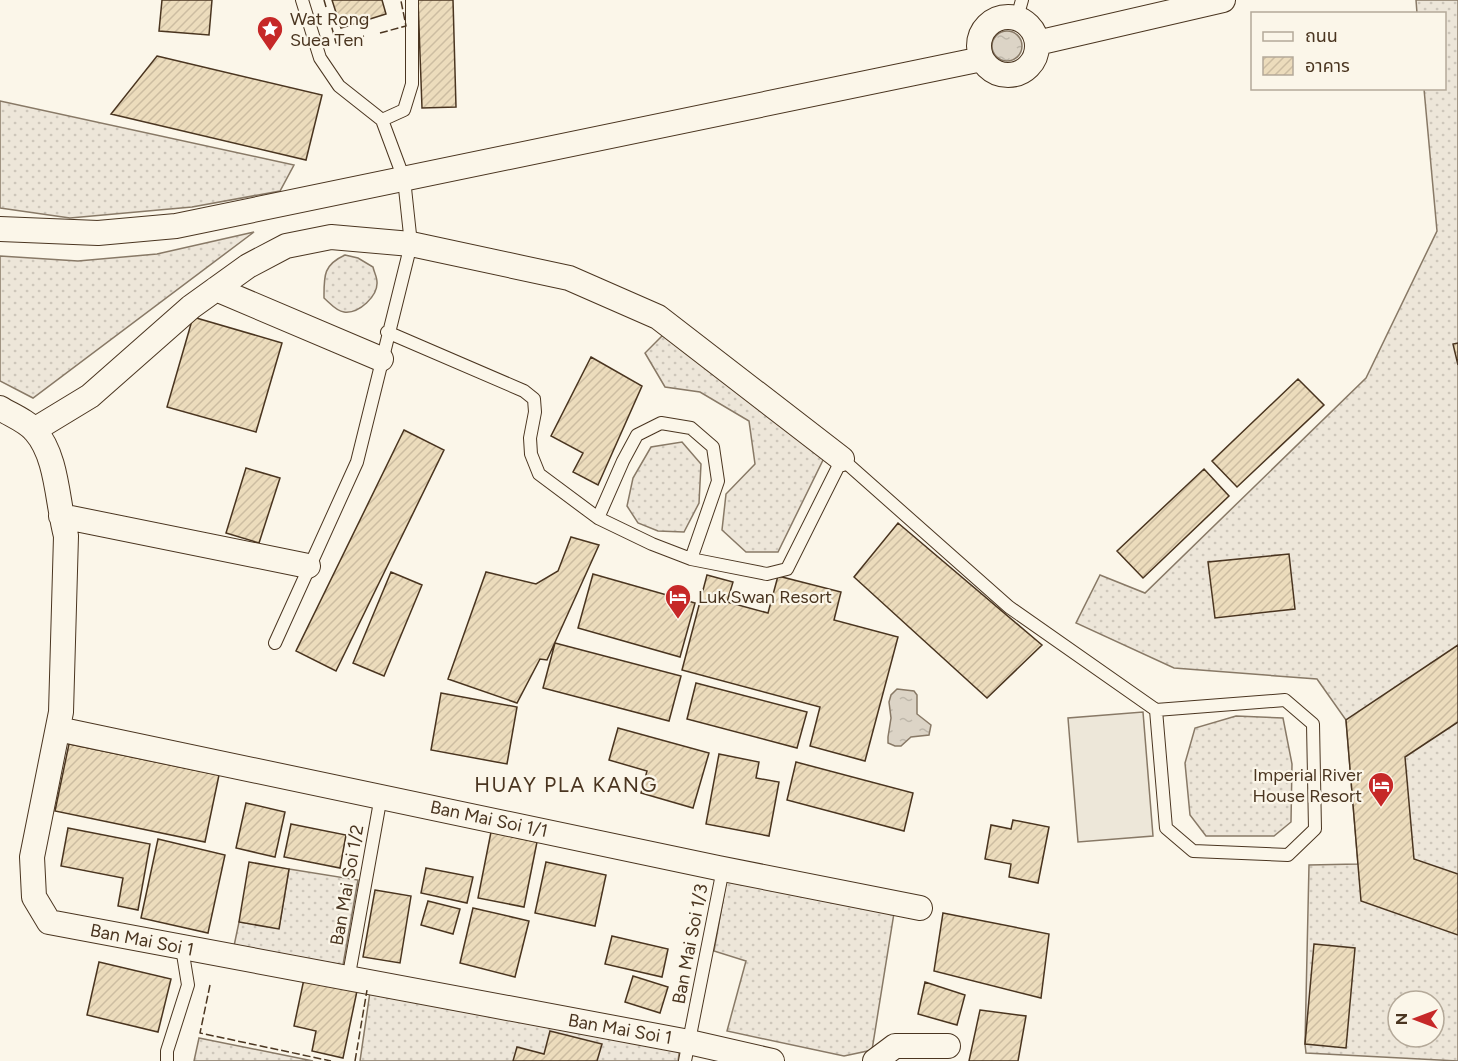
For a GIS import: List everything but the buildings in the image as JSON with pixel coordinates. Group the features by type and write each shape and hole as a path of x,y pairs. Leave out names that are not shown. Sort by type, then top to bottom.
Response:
{"street":[{"path":"1037,43 1223,0"},
{"path":"1020,9 1027,24 1034,32 1037,43 1036,54 1031,64 1023,71 1012,75 994,71 982,59 980,44 986,27 995,20 1020,9"},
{"path":"0,229 98,233 176,226 982,59"},
{"path":"34,430 90,396 191,307 248,266 286,246 331,237 411,243 569,278 658,317 842,459"},
{"path":"216,289 381,359"},
{"name":"Ban Mai Soi 1","path":"0,408 34,430 50,453 66,536 61,712 32,857 34,897 49,922 348,980 687,1051 772,1061"},
{"path":"61,516 308,566"},
{"name":"Ban Mai Soi 1/1","path":"58,729 723,869 920,908"},
{"path":"874,1061 894,1046 948,1047"}],"lane":[{"path":"275,642 357,462 387,332 411,243 404,179 382,120 339,86 320,58 302,0"},
{"path":"382,120 404,110 412,84 412,0"},
{"path":"387,332 524,391 534,399 535,412 530,438 531,454 539,474 598,518 652,544 691,559 767,574 787,569 842,459 1009,607 1155,710 1285,700 1313,724 1315,829 1288,855 1193,851 1166,828 1155,710"},
{"path":"598,518 623,461 638,435 661,423 691,428 713,447 718,481 691,559"},
{"name":"Ban Mai Soi 1/2","path":"348,980 381,796"},
{"name":"Ban Mai Soi 1/3","path":"687,1051 723,869"},
{"path":"167,1061 167,1051 188,985 182,948"}],"shaded area":[{"path":"1416,0 1458,0 1458,1061 1306,1053 1309,865 1358,864 1346,720 1317,679 1174,668 1076,623 1100,575 1145,593 1366,378 1437,231 1424,90 1446,90 1446,12 1417,12"},
{"path":"0,101 294,165 280,191 192,207 70,218 0,208"},
{"path":"254,232 33,398 0,381 0,256 78,261 157,254"},
{"path":"345,255 358,258 373,267 377,280 371,298 361,307 350,312 338,310 324,298 326,272 332,263"},
{"path":"663,335 825,456 778,552 746,552 722,530 726,494 755,464 749,421 700,392 665,387 645,353"},
{"path":"682,442 701,464 699,503 684,532 658,531 638,523 627,506 633,478 651,447"},
{"path":"1143,712 1153,836 1078,842 1068,718"},
{"path":"1236,716 1283,718 1292,764 1291,822 1274,836 1206,836 1190,815 1185,763 1195,728"},
{"path":"289,869 358,880 343,965 234,946 239,922 279,928"},
{"path":"727,877 894,913 872,1050 844,1056 727,1031 746,961 714,951"},
{"path":"370,992 680,1047 678,1061 360,1061"},
{"path":"199,1038 313,1061 194,1061"}],"water":[{"path":"1007,31 1018,35 1022,46 1018,57 1007,61 996,57 992,46 996,35"},
{"path":"897,689 914,691 917,695 917,714 931,725 929,735 911,737 901,746 888,743 891,718 889,702 891,695"}],"fence":[{"path":"324,0 326,7"},
{"path":"380,33 406,26 401,1"},
{"path":"329,17 336,43 364,36"},
{"path":"210,985 200,1033 331,1061"},
{"path":"355,1061 367,990"}],"place":[{"name":"Wat Rong Suea Ten","path":"270,52"},
{"name":"Luk Swan Resort","path":"678,620"},
{"name":"Imperial River House Resort","path":"1381,808"}],"district":[{"name":"HUAY PLA KANG","path":"566,784"}]}
